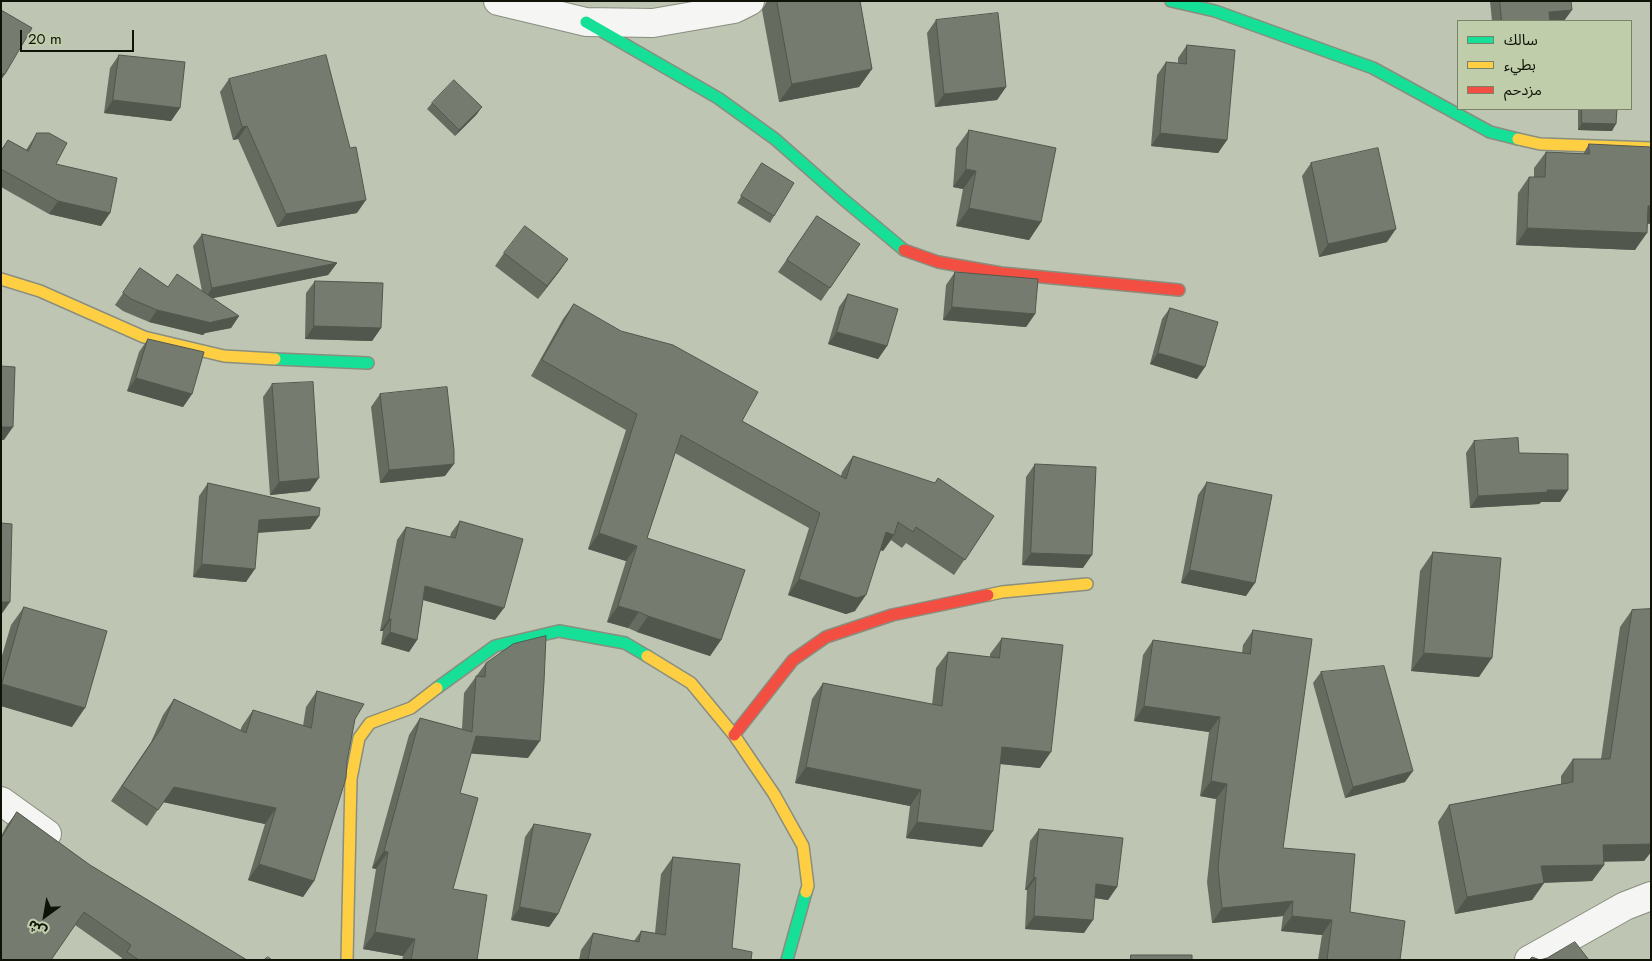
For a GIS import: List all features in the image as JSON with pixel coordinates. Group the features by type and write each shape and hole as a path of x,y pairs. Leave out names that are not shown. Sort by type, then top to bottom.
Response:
{"street":[{"path":"498,1 586,22 653,23 734,9 750,1"},
{"path":"1171,1 1215,12 1372,68 1490,132 1540,144 1651,148"},
{"path":"586,22 718,98 775,138 902,249 938,262 1002,273 1179,290"},
{"path":"1,278 40,291 144,337 224,356 368,363"},
{"path":"734,734 793,660 826,638 892,615 1002,592 1088,584"},
{"path":"347,960 351,779 359,738 370,723 411,708 495,646 559,631 625,643 691,683 734,734 774,794 803,846 808,886 787,960"},
{"path":"1,801 65,848"},
{"path":"1529,960 1625,906 1651,896"}],"building":[{"path":"777,1 860,1 872,69 792,84"},
{"path":"1500,1 1571,1 1572,10 1549,12 1550,20 1502,20"},
{"path":"1,10 32,28 5,74 1,74"},
{"path":"998,13 1006,87 944,94 936,20"},
{"path":"1187,45 1235,50 1227,140 1160,133 1166,62 1186,64"},
{"path":"119,55 185,62 180,108 113,100"},
{"path":"326,55 350,148 356,147 366,200 286,214 247,126 242,127 229,79"},
{"path":"454,80 482,107 459,130 432,103"},
{"path":"1582,110 1617,110 1616,124 1582,123"},
{"path":"969,130 1056,148 1041,222 969,208 976,171 966,169"},
{"path":"37,133 49,133 67,143 56,164 117,178 110,213 58,201 1,169 1,151 8,140 28,151"},
{"path":"1589,144 1651,147 1651,206 1648,206 1647,233 1527,228 1529,177 1545,177 1546,152 1589,154"},
{"path":"1378,148 1396,229 1328,244 1311,163"},
{"path":"762,163 794,183 774,216 741,196"},
{"path":"817,216 860,244 830,288 787,260"},
{"path":"525,226 568,259 547,286 504,253"},
{"path":"202,234 337,263 212,288"},
{"path":"140,268 168,287 177,274 239,316 212,323 157,310 131,299 123,293"},
{"path":"955,272 1038,279 1035,314 952,307"},
{"path":"315,281 383,283 381,328 314,326"},
{"path":"848,294 898,309 887,346 837,332"},
{"path":"574,304 621,331 673,345 758,392 742,421 846,479 853,456 935,483 938,478 994,516 965,560 916,527 913,532 898,522 894,535 886,532 866,595 857,598 799,579 820,513 681,435 647,538 745,570 721,640 618,606 637,546 599,533 637,414 542,360"},
{"path":"1170,308 1218,322 1205,367 1158,353"},
{"path":"148,339 204,352 192,394 136,378"},
{"path":"1,366 15,367 13,427 1,427"},
{"path":"313,382 319,478 279,482 272,384"},
{"path":"447,387 454,464 389,470 380,394"},
{"path":"1518,438 1519,453 1568,454 1568,490 1478,496 1474,441"},
{"path":"1035,464 1096,467 1092,555 1031,553"},
{"path":"1207,482 1272,495 1255,583 1190,570"},
{"path":"208,483 320,508 319,516 259,520 255,569 202,564"},
{"path":"460,521 523,539 504,608 425,586 417,640 390,632 391,619 389,619 406,527 455,538"},
{"path":"1,523 12,524 10,602 1,602"},
{"path":"1433,552 1501,558 1492,658 1424,653"},
{"path":"24,607 107,631 85,708 2,684"},
{"path":"1651,609 1651,844 1603,845 1604,865 1541,866 1544,883 1467,897 1449,805 1573,782 1573,759 1610,759 1632,610"},
{"path":"1253,630 1312,639 1283,848 1355,854 1350,912 1405,921 1400,960 1327,960 1332,920 1292,916 1293,901 1222,908 1218,867 1227,784 1211,781 1220,717 1144,706 1153,640 1250,654"},
{"path":"546,636 540,741 476,736 460,793 478,798 453,889 487,895 477,960 411,960 415,939 375,932 388,852 384,851 420,718 472,732 476,676 485,677 486,663 513,644"},
{"path":"1002,638 1063,645 1051,752 1002,747 993,831 917,822 921,790 806,767 823,683 942,706 948,652 999,658"},
{"path":"1384,666 1413,771 1353,787 1321,672"},
{"path":"317,691 364,704 355,719 347,761 346,778 314,881 259,864 276,808 174,787 158,810 122,786 162,727 174,699 246,733 253,710 311,728"},
{"path":"17,812 90,865 247,960 139,960 127,952 131,945 84,912 51,960 1,960 1,839"},
{"path":"534,824 591,834 558,914 520,907"},
{"path":"1039,829 1123,838 1117,887 1096,884 1093,920 1034,916 1036,878 1034,877"},
{"path":"673,857 740,864 732,948 752,952 751,960 588,960 593,933 639,942 641,931 665,935"},
{"path":"1575,942 1589,960 1540,960"},
{"path":"1131,955 1192,955 1192,960 1131,960"},
{"path":"1532,957 1540,960 1529,960"}],"traffic: fast":[{"path":"1171,1 1215,11 1373,68 1490,132 1518,139"},
{"path":"586,22 718,98 775,139 904,250"},
{"path":"275,359 368,363"},
{"path":"437,688 495,646 559,631 625,643 647,656"},
{"path":"787,960 806,892"}],"traffic: slow":[{"path":"1518,139 1540,144 1651,148"},
{"path":"1,279 40,291 144,337 224,356 275,359"},
{"path":"988,595 1087,584"},
{"path":"647,656 691,683 734,735 774,794 803,846 808,886 806,892"},
{"path":"347,960 351,779 359,738 370,723 411,708 437,688"}],"traffic: jam":[{"path":"904,250 938,262 1001,273 1179,290"},
{"path":"734,735 793,660 826,637 892,615 988,595"}]}
